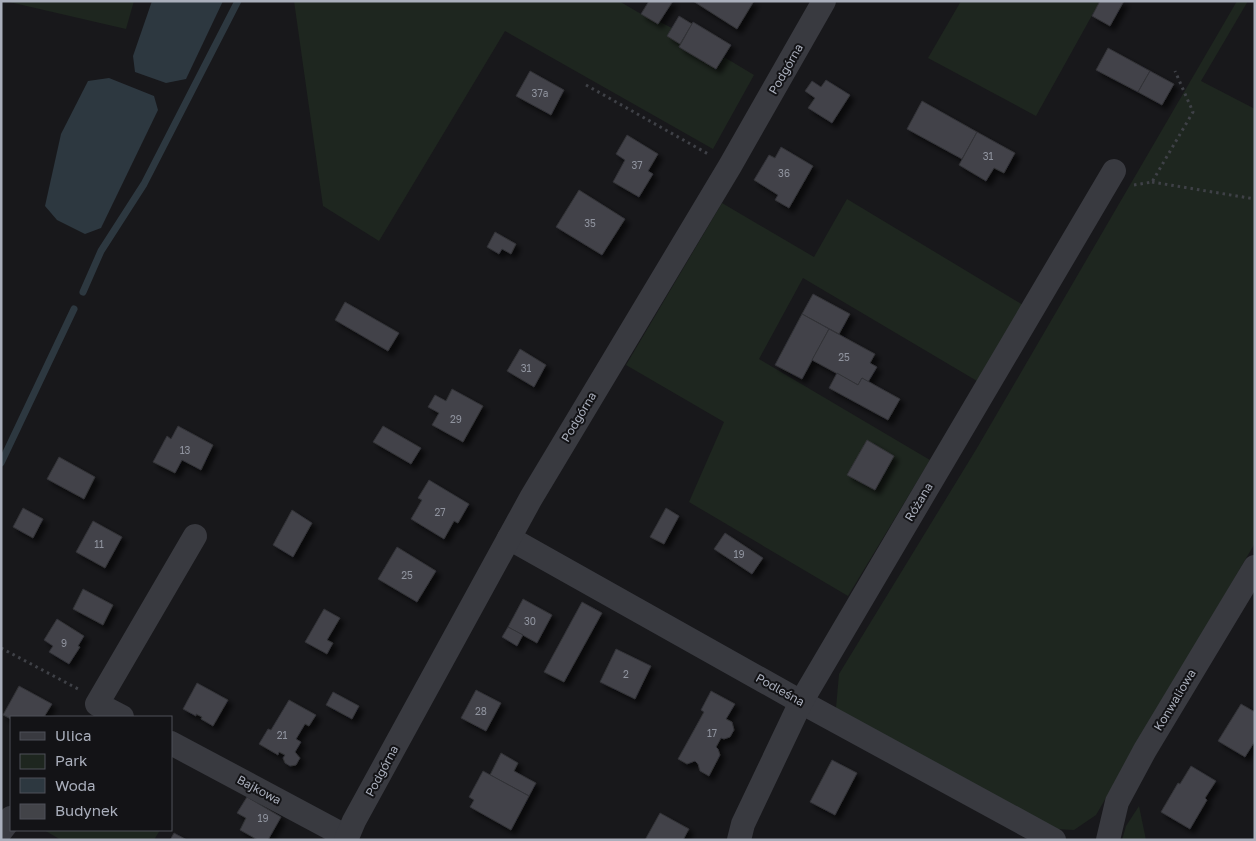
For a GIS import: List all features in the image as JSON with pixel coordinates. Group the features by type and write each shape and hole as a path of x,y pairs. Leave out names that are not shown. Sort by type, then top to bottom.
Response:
{"street":[{"name":"Podgórna","path":"346,838 508,538 730,166 824,1"},
{"name":"Różana","path":"739,840 743,824 802,702 1114,171"},
{"path":"119,716 95,707 195,536"},
{"name":"Podleśna","path":"508,538 1054,840"},
{"name":"Konwaliowa","path":"1108,840 1117,802 1149,743 1255,567"},
{"name":"Bajkowa","path":"172,744 346,838"},
{"path":"1,831 10,819"}],"path":[{"path":"1152,182 1193,112 1175,71"},
{"path":"586,85 730,166"},
{"path":"1103,191 1152,182 1255,199"},
{"path":"1,648 95,707"}],"green space":[{"path":"5,1 134,1 126,29"},
{"path":"294,1 619,1 658,24 660,22 672,28 667,36 680,44 679,47 716,69 724,57 754,75 713,149 505,31 379,241 323,206"},
{"path":"961,1 1100,1 1036,116 928,58"},
{"path":"1237,1 1248,1 1201,81 1255,109 1255,543 1096,815 1074,830 1056,829 836,708 839,674 977,448"},
{"path":"847,199 1023,305 977,381 803,278 759,359 930,460 848,596 689,502 724,422 626,365 722,203 814,257"},
{"path":"1139,806 1146,840 1122,840 1126,826"},
{"path":"46,831 159,831 154,840 61,840"}],"water":[{"path":"152,1 223,1 186,79 166,83 135,72 133,56"},
{"path":"109,78 154,96 158,110 101,228 85,234 57,220 45,206 61,134 88,81"}],"building":[{"path":"649,1 673,1 658,24 641,14"},
{"path":"693,1 754,1 737,29"},
{"path":"1100,1 1124,1 1110,26 1092,16"},
{"path":"679,16 692,24 680,44 667,36"},
{"path":"693,22 731,45 716,69 679,47"},
{"path":"1108,48 1150,71 1138,92 1096,70"},
{"path":"530,71 564,90 551,115 516,96"},
{"path":"1150,71 1174,84 1162,105 1138,92"},
{"path":"826,80 850,95 832,123 808,108 815,98 805,91 812,81 821,87"},
{"path":"922,101 977,132 962,159 907,129"},
{"path":"977,132 1015,153 1004,173 994,168 986,181 959,165"},
{"path":"627,135 658,154 648,171 653,174 639,197 613,182 625,160 616,154"},
{"path":"781,147 813,166 789,208 775,200 778,195 754,180 769,155 775,158"},
{"path":"579,190 625,219 602,255 556,227"},
{"path":"495,232 516,244 511,254 502,249 499,254 487,247"},
{"path":"813,294 850,314 839,334 802,314"},
{"path":"345,302 399,333 388,351 335,320"},
{"path":"802,314 829,329 802,379 775,365"},
{"path":"829,329 875,354 870,363 877,367 868,382 862,378 858,385 812,360"},
{"path":"520,349 546,365 534,387 507,371"},
{"path":"837,373 858,385 862,378 900,399 888,420 829,388"},
{"path":"452,389 483,406 463,442 432,425 439,413 428,407 435,395 446,401"},
{"path":"178,426 213,445 201,470 182,460 175,473 153,462 167,436 171,439"},
{"path":"383,426 421,448 411,464 373,442"},
{"path":"867,440 894,456 875,490 847,475"},
{"path":"59,457 95,477 84,499 47,479"},
{"path":"429,480 469,504 458,523 454,521 444,539 411,519 422,500 418,498"},
{"path":"23,508 43,519 33,538 13,527"},
{"path":"666,508 679,516 664,544 650,537"},
{"path":"292,510 312,523 293,557 273,545"},
{"path":"93,521 122,537 105,568 76,552"},
{"path":"725,533 763,558 752,574 714,549"},
{"path":"397,547 436,571 417,602 378,579"},
{"path":"83,589 113,605 103,625 73,609"},
{"path":"523,599 552,615 537,643 508,627"},
{"path":"582,602 602,613 564,682 544,672"},
{"path":"324,609 340,618 327,640 333,643 327,654 305,642"},
{"path":"57,619 84,636 78,646 80,647 69,664 49,652 53,646 44,640"},
{"path":"508,627 523,635 517,646 502,637"},
{"path":"616,649 651,666 635,699 600,682"},
{"path":"197,683 228,700 213,726 201,719 202,717 183,709"},
{"path":"19,686 52,704 45,716 10,716 10,718 3,715"},
{"path":"476,690 501,703 486,731 461,718"},
{"path":"711,691 735,704 726,719 732,722 734,730 730,737 721,738 716,747 720,755 709,776 700,771 695,761 687,764 678,759 704,712 701,710"},
{"path":"333,692 359,706 352,719 326,705"},
{"path":"289,700 316,715 309,726 305,724 296,739 301,742 295,752 300,758 296,765 290,766 285,763 283,758 285,755 279,752 278,755 259,744 268,729 271,730"},
{"path":"1241,704 1255,712 1255,741 1245,757 1218,741"},
{"path":"501,753 518,763 514,771 536,783 529,796 490,775"},
{"path":"832,760 857,773 835,815 810,802"},
{"path":"1191,766 1216,781 1205,798 1207,800 1190,829 1161,812 1178,783 1180,784"},
{"path":"483,771 529,796 511,830 470,807 474,800 469,797"},
{"path":"247,797 281,817 268,840 258,840 240,830 246,818 237,813"},
{"path":"660,813 689,829 683,840 645,840"},
{"path":"174,833 187,840 170,840"}],"waterway":[{"path":"83,292 101,251 144,184 238,1"},
{"path":"1,463 74,309"}]}
